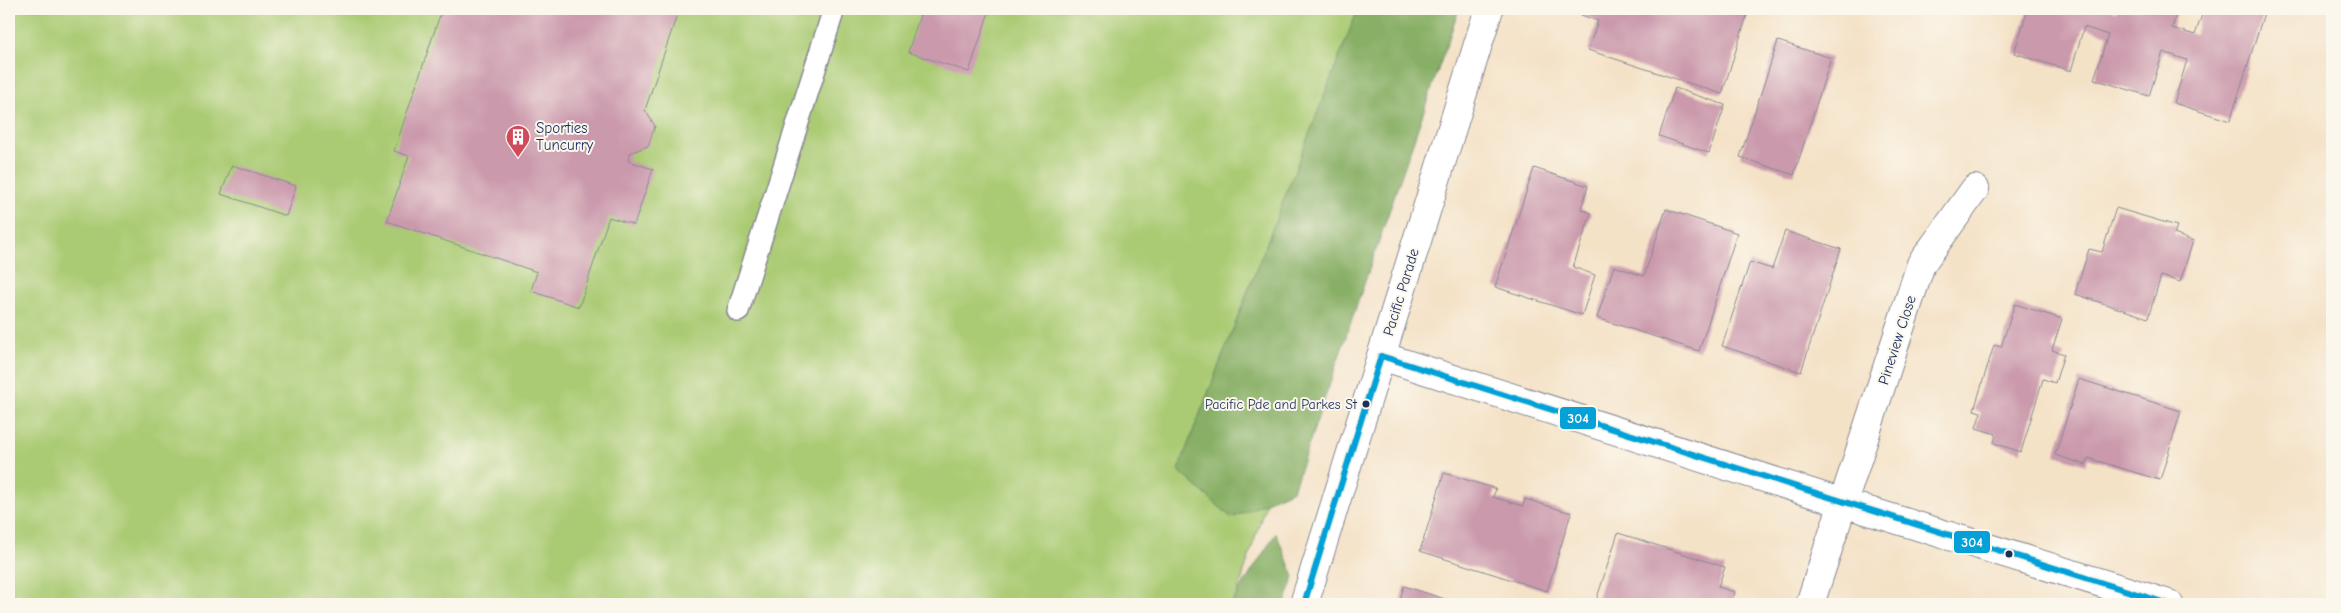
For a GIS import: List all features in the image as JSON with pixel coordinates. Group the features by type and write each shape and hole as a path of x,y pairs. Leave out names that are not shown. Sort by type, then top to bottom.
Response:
{"street":[{"name":"Pacific Parade","path":"1304,604 1489,9"},
{"name":"Pineview Close","path":"1810,604 1921,264 1975,189"},
{"path":"1381,356 1843,504 2169,604"}],"lane":[{"path":"738,311 834,9"}],"green space":[{"path":"9,9 1423,9 1234,604 9,604"},
{"path":"1358,9 1459,9 1293,490 1232,518 1178,470"},
{"path":"1276,533 1294,577 1285,604 1231,604"}],"building":[{"name":"Sporties Tuncurry","path":"442,9 679,9 645,110 655,126 648,146 630,153 628,161 653,169 634,225 609,217 579,307 531,291 537,272 387,221 409,156 394,151"},
{"path":"922,9 990,9 969,72 908,52"},
{"path":"1583,9 1749,9 1722,94 1588,50 1598,21 1581,15"},
{"path":"2028,9 2108,9 2116,11 2117,9 2178,9 2172,28 2195,35 2204,9 2265,10 2230,121 2174,103 2187,60 2163,52 2149,96 2094,79 2108,35 2084,27 2071,71 2014,53"},
{"path":"1778,41 1831,58 1794,175 1740,157"},
{"path":"1675,88 1725,105 1709,153 1659,136"},
{"path":"232,165 296,186 286,216 221,194"},
{"path":"1534,168 1588,186 1581,209 1591,213 1573,267 1595,275 1582,315 1495,287"},
{"path":"2116,208 2177,226 2174,234 2193,241 2180,282 2161,276 2148,318 2075,294 2089,249 2102,252"},
{"path":"1666,209 1737,233 1699,351 1597,318 1614,266 1644,276"},
{"path":"1785,231 1841,249 1801,372 1722,346 1750,262 1772,269"},
{"path":"2015,304 2062,319 2052,350 2064,354 2055,383 2043,379 2021,452 1994,443 1996,434 1976,428 1981,412 1974,410 1994,345 2001,347"},
{"path":"2079,379 2181,411 2160,480 2088,458 2086,465 2055,455"},
{"path":"1444,473 1496,489 1493,497 1523,506 1525,499 1571,513 1547,591 1420,551"},
{"path":"1618,533 1725,567 1718,587 1735,592 1731,604 1595,604"},
{"path":"1404,586 1460,604 1399,604"}],"transit line":[{"name":"304","path":"1381,356 2169,604"},
{"name":"304","path":"1304,604 1381,356"}],"place":[{"name":"Sporties Tuncurry","path":"518,158"},
{"name":"Pacific Pde and Parkes St","path":"1366,404"}]}
